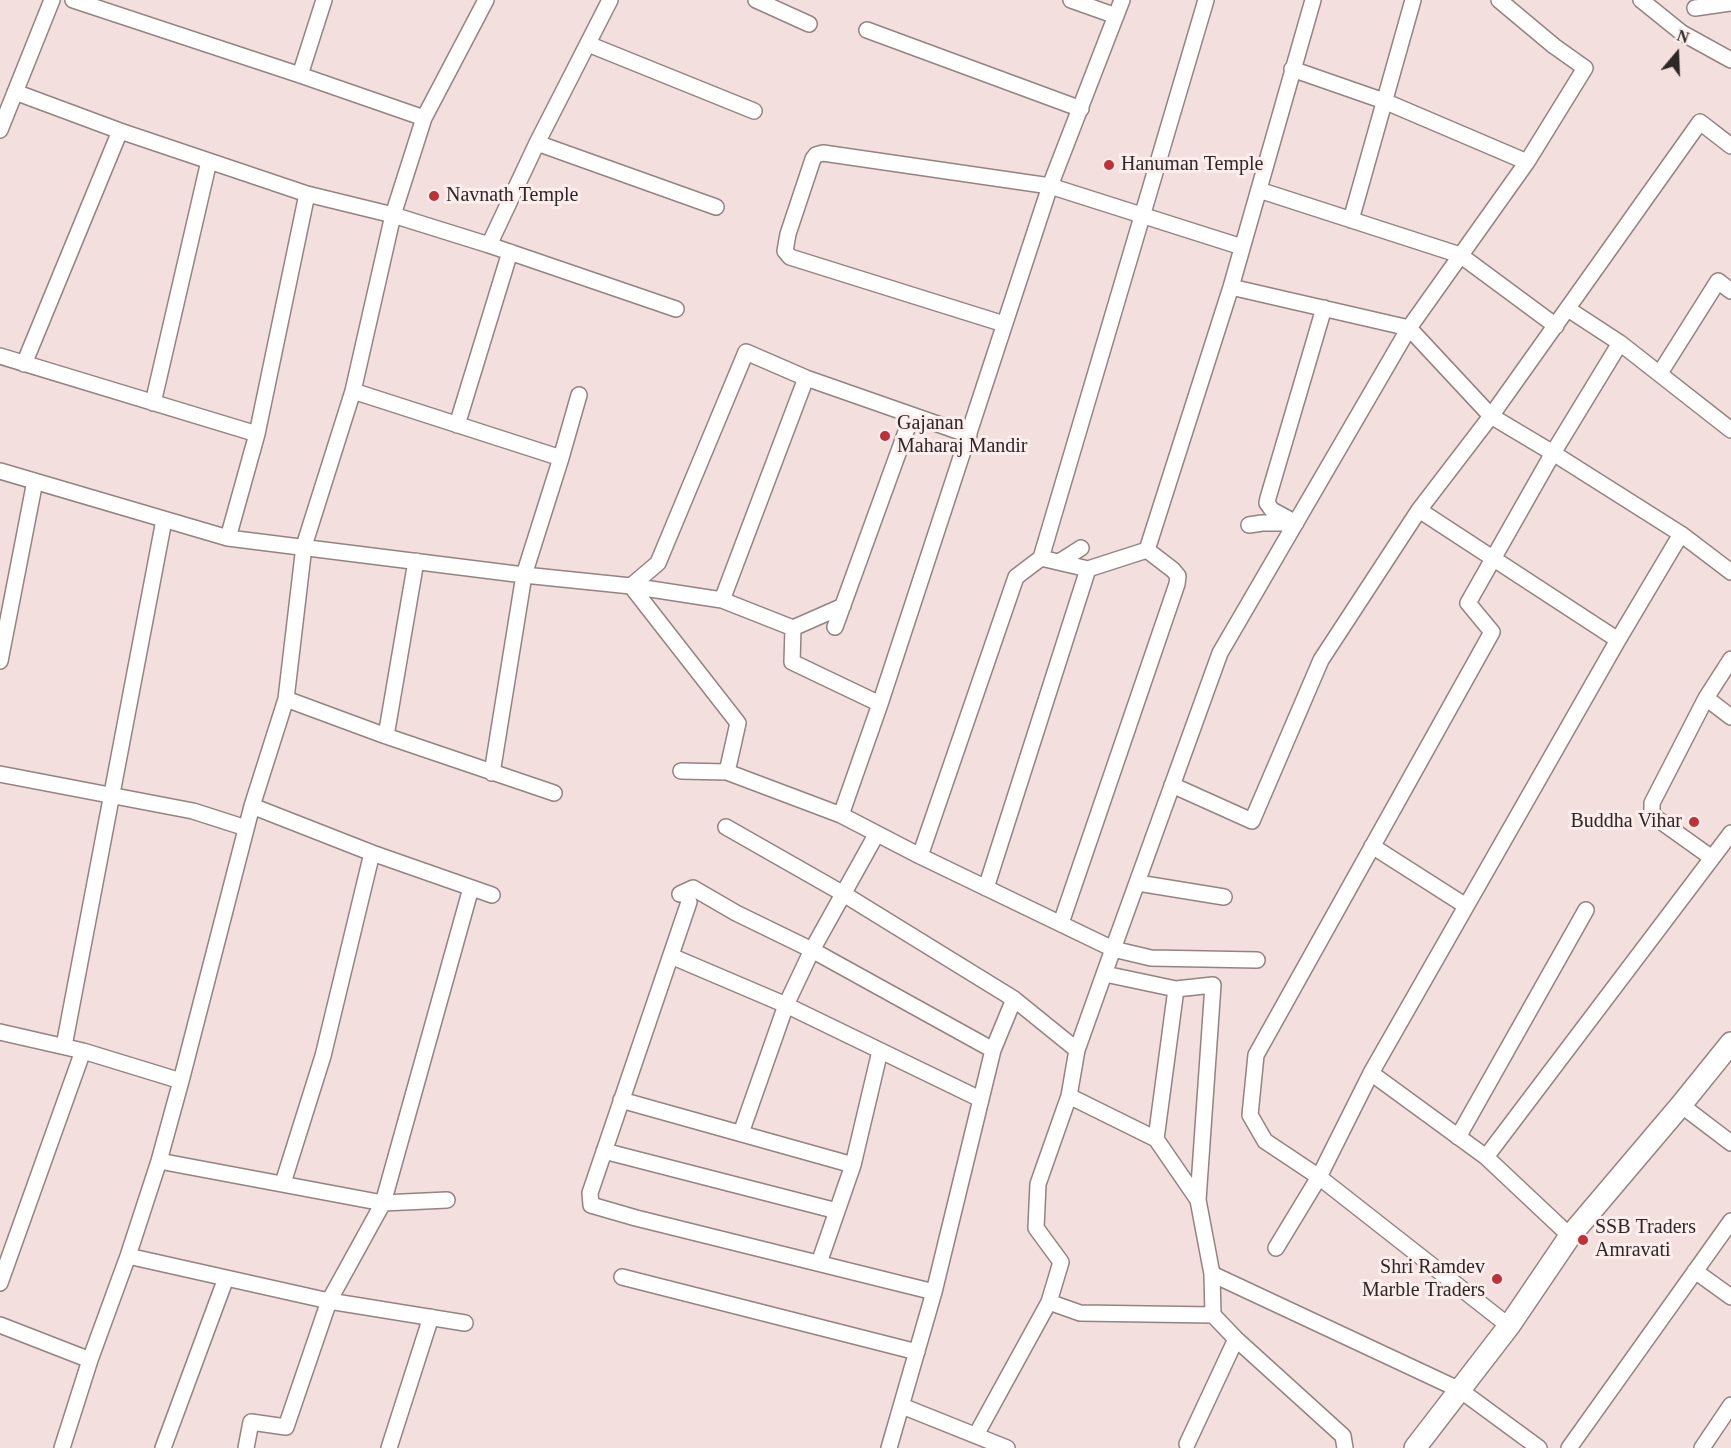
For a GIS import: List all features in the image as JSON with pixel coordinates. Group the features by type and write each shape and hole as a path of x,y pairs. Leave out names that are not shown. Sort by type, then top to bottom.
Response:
{"street":[{"path":"0,130 52,0"},
{"path":"74,0 424,118"},
{"path":"300,75 324,0"},
{"path":"62,1448 159,1161 252,806 286,699 304,546 352,391 393,215 424,118 486,0"},
{"path":"489,245 537,143 610,0"},
{"path":"756,0 809,24"},
{"path":"1071,0 1116,16"},
{"path":"841,815 880,704 1050,186 1122,0"},
{"path":"920,856 1016,577 1041,558 1206,0"},
{"path":"1147,550 1231,287 1313,0"},
{"path":"1351,220 1413,0"},
{"path":"976,1435 1049,1302 1061,1262 1036,1228 1038,1184 1069,1096 1077,1050 1220,653 1409,328 1527,162 1585,68 1498,0"},
{"path":"1641,0 1682,33 1731,60"},
{"path":"1695,8 1731,3"},
{"path":"867,30 1081,109"},
{"path":"588,44 754,111"},
{"path":"1292,69 1384,101 1527,162"},
{"path":"15,92 120,131 307,194 393,215 676,309"},
{"path":"1172,785 1252,821 1321,660 1419,510 1491,416 1700,122 1731,146"},
{"path":"24,364 120,131"},
{"path":"537,143 717,207"},
{"path":"1004,324 790,257 785,250 788,234 816,155 823,153 1050,186 1242,247"},
{"path":"153,403 209,161"},
{"path":"1259,190 1460,255 1556,326"},
{"path":"228,538 257,434 307,194"},
{"path":"457,424 510,252"},
{"path":"1660,373 1718,281 1731,291"},
{"path":"1231,287 1409,328 1491,416 1681,534 1731,572"},
{"path":"1296,523 1272,510 1267,503 1324,308"},
{"path":"1568,309 1620,343 1731,430"},
{"path":"1509,1326 1319,1177 1265,1141 1250,1115 1256,1055 1492,632 1468,603 1553,453 1620,343"},
{"path":"618,584 658,563 746,352 806,378 969,435"},
{"path":"0,356 257,434"},
{"path":"722,600 806,378"},
{"path":"352,391 561,458"},
{"path":"492,773 524,575 579,395"},
{"path":"835,627 912,415"},
{"path":"0,471 228,538 524,575 618,584 722,600 793,628 843,606"},
{"path":"0,661 35,481"},
{"path":"1419,510 1618,640"},
{"path":"64,1047 164,520"},
{"path":"1249,525 1296,523"},
{"path":"1276,1248 1319,1177 1371,1073 1681,534"},
{"path":"1059,562 1081,548"},
{"path":"1041,558 1088,569 1147,550"},
{"path":"1061,923 1177,584 1178,576 1173,570 1147,550"},
{"path":"386,736 416,561"},
{"path":"986,888 1088,569"},
{"path":"618,584 738,723 727,772"},
{"path":"793,628 792,662 880,704"},
{"path":"1712,858 1656,818 1652,812 1652,803 1706,698 1731,659"},
{"path":"1706,698 1731,717"},
{"path":"286,699 386,736 554,793"},
{"path":"681,771 727,772 841,815 876,835 1113,949 1151,958 1257,960"},
{"path":"0,774 193,811 246,828"},
{"path":"252,806 372,853 492,895"},
{"path":"726,827 842,893 1014,999 1077,1050"},
{"path":"1486,1157 1731,833"},
{"path":"741,1133 786,1005 842,893 876,835"},
{"path":"1372,846 1466,906"},
{"path":"283,1183 323,1056 372,853"},
{"path":"1138,883 1224,897"},
{"path":"246,1448 251,1422 286,1427 329,1301 384,1203 471,888"},
{"path":"934,1292 636,1218 591,1204 590,1193 671,956 685,898 693,888 736,913 812,950 993,1050"},
{"path":"1458,1137 1586,910"},
{"path":"671,956 786,1005 980,1099"},
{"path":"1105,974 1176,989 1213,985 1198,1200 1212,1274 1213,1315 1236,1340 1343,1436 1345,1448"},
{"path":"1156,1139 1176,989"},
{"path":"889,1448 934,1292 993,1050 1014,999"},
{"path":"0,1032 82,1051 181,1081"},
{"path":"1415,1448 1509,1326 1570,1236 1731,1043"},
{"path":"0,1283 82,1051"},
{"path":"819,1263 853,1165 880,1051"},
{"path":"1371,1073 1486,1157 1570,1236"},
{"path":"1069,1096 1156,1139 1198,1200"},
{"path":"621,1101 853,1165"},
{"path":"1681,1105 1731,1143"},
{"path":"604,1151 837,1211"},
{"path":"159,1161 384,1203 447,1200"},
{"path":"1569,1448 1731,1221"},
{"path":"128,1256 329,1301 465,1323"},
{"path":"1695,1271 1731,1297"},
{"path":"1212,1274 1460,1390 1539,1448"},
{"path":"622,1277 917,1352"},
{"path":"163,1448 226,1278"},
{"path":"1049,1302 1080,1313 1213,1315"},
{"path":"389,1448 431,1317"},
{"path":"0,1325 90,1360"},
{"path":"1187,1444 1236,1340"},
{"path":"1702,1448 1731,1405"},
{"path":"902,1406 1002,1447"}],"place":[{"name":"Hanuman Temple","path":"1109,165"},
{"name":"Navnath Temple","path":"434,196"},
{"name":"Gajanan Maharaj Mandir","path":"885,436"},
{"name":"Buddha Vihar","path":"1694,822"},
{"name":"SSB Traders Amravati","path":"1583,1240"},
{"name":"Shri Ramdev Marble Traders","path":"1497,1279"}]}
